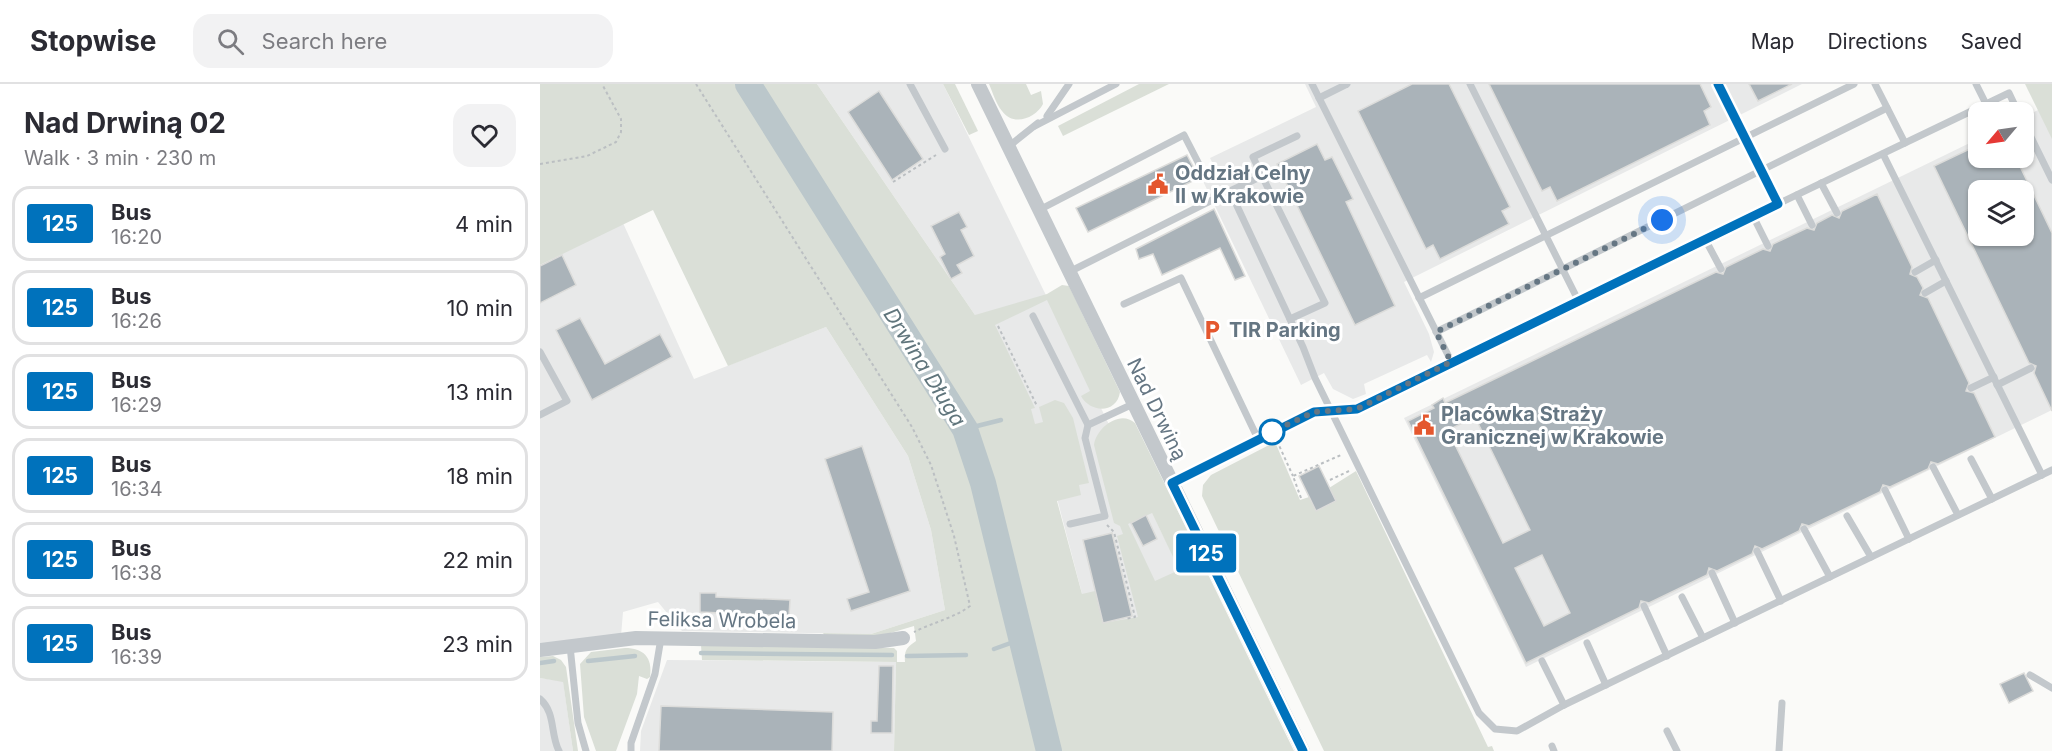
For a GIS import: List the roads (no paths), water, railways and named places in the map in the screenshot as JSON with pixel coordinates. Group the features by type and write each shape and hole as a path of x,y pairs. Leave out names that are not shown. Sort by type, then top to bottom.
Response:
{"street":[{"name":"Nad Drwiną","path":"978,84 1303,751"},
{"name":"Feliksa Wrobela","path":"540,650 636,638 875,642 903,638"}],"lane":[{"path":"910,84 945,149"},
{"path":"1008,147 1051,112 1069,84"},
{"path":"1035,126 1116,84"},
{"path":"1312,84 1451,362"},
{"path":"1319,98 1347,84"},
{"path":"1470,84 1578,300"},
{"path":"1718,84 1778,204"},
{"path":"1419,298 1744,136 1854,84"},
{"path":"1875,84 1905,143"},
{"path":"1976,84 1985,102"},
{"path":"1990,102 2009,93 2014,102"},
{"path":"1436,332 1887,108"},
{"path":"1172,483 1314,412 1357,409 1968,113"},
{"path":"1040,210 1184,135 1202,170"},
{"path":"1290,319 1325,303 1253,157 1297,136"},
{"path":"2034,143 2052,180"},
{"path":"1883,154 2042,475"},
{"path":"1069,272 1262,176"},
{"path":"1821,183 1837,213"},
{"path":"1230,191 1331,410 1479,713 1495,729 1517,731 1563,705 2052,470"},
{"path":"1797,195 1812,225"},
{"path":"1753,216 1768,246"},
{"path":"1705,239 1721,269"},
{"path":"1915,272 1936,260"},
{"path":"1124,304 1181,278 1258,439"},
{"path":"1925,292 1946,281"},
{"path":"1033,316 1088,425 1085,438 1105,516 1070,524"},
{"path":"540,352 567,401 540,415"},
{"path":"1997,385 2031,368"},
{"path":"1971,388 1994,376"},
{"path":"1088,425 1133,404"},
{"path":"1971,459 1992,499"},
{"path":"1933,467 1958,515"},
{"path":"1885,490 1910,539"},
{"path":"1847,516 1872,557"},
{"path":"1804,529 1830,577"},
{"path":"1757,551 1781,601"},
{"path":"1712,573 1735,623"},
{"path":"1682,597 1703,638"},
{"path":"1644,606 1667,656"},
{"path":"631,751 631,742 655,674 661,638"},
{"path":"1587,643 1606,685"},
{"path":"570,646 578,723 586,751"},
{"path":"1542,661 1563,705"},
{"path":"2030,675 2052,688"},
{"path":"540,699 551,713 552,737 559,751"},
{"path":"1779,751 1782,703"},
{"path":"1667,731 1677,751"}],"waterway":[{"name":"Drwina Długa","path":"748,84 965,429 983,483 1049,751"},
{"path":"965,429 1001,420"},
{"path":"994,649 1019,640"},
{"path":"701,653 892,655"},
{"path":"907,656 966,655"},
{"path":"588,661 635,656"},
{"path":"540,663 554,661"}],"place":[{"name":"Oddział Celny II w Krakowie","path":"1158,184"},
{"name":"TIR Parking","path":"1212,330"},
{"name":"Placówka Straży Granicznej w Krakowie","path":"1424,425"}]}
